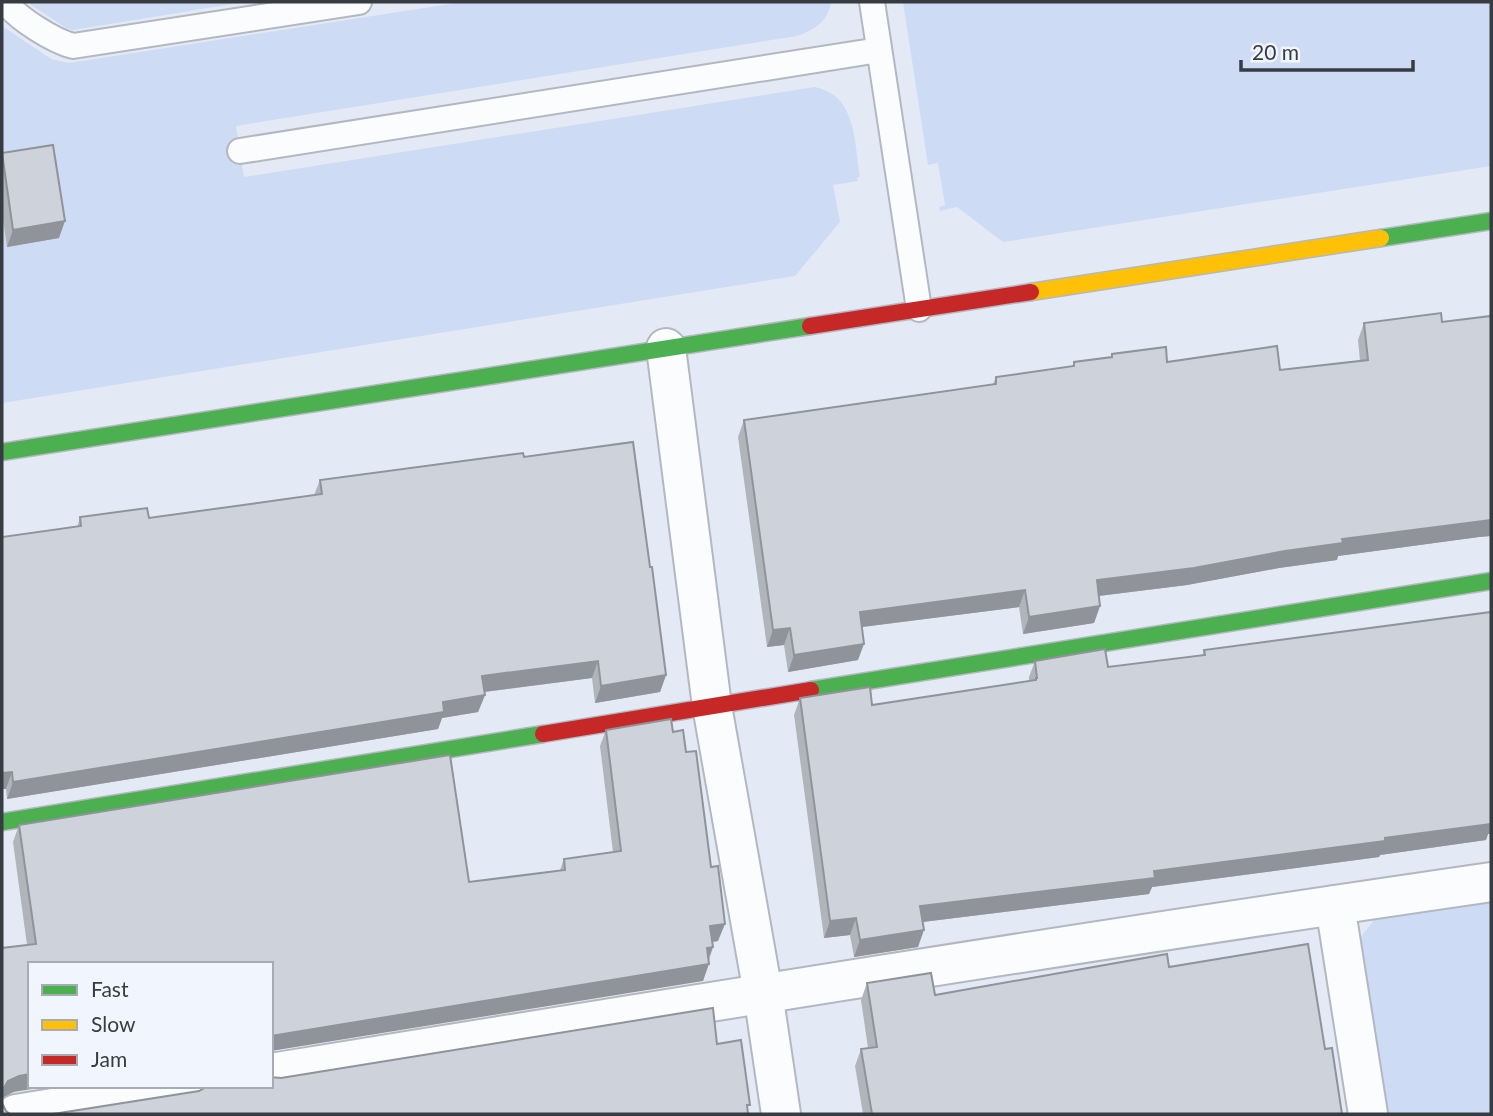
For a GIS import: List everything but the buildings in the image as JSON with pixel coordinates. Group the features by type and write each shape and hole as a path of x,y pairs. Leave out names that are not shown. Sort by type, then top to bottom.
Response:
{"street":[{"path":"2,452 1491,221"},
{"path":"666,348 712,706 763,993 781,1114"},
{"path":"2,822 1491,581"},
{"path":"273,1073 763,993 1491,882"},
{"path":"1335,905 1368,1114"},
{"path":"16,1114 177,1088"}],"lane":[{"path":"6,2 14,13 60,42 73,46 359,2"},
{"path":"872,2 919,309"},
{"path":"240,151 879,50"}],"shaded area":[{"path":"29,2 245,2 73,30"},
{"path":"463,2 831,2 820,24 797,36 236,126 244,177 815,87 829,92 839,100 846,110 854,135 860,176 858,181 833,185 840,222 795,276 2,403 2,26 51,59 69,63"},
{"path":"903,2 1491,2 1491,166 1003,242 957,207 940,211 939,207 945,205 938,163 928,165"},
{"path":"1491,900 1491,1114 1374,1114 1349,952 1375,919"}],"traffic: fast":[{"path":"1381,238 1491,221"},
{"path":"2,452 810,326"},
{"path":"811,690 1491,581"},
{"path":"2,822 543,734"}],"traffic: slow":[{"path":"1031,292 1381,238"}],"traffic: jam":[{"path":"810,326 1031,292"},
{"path":"543,734 811,690"}]}
